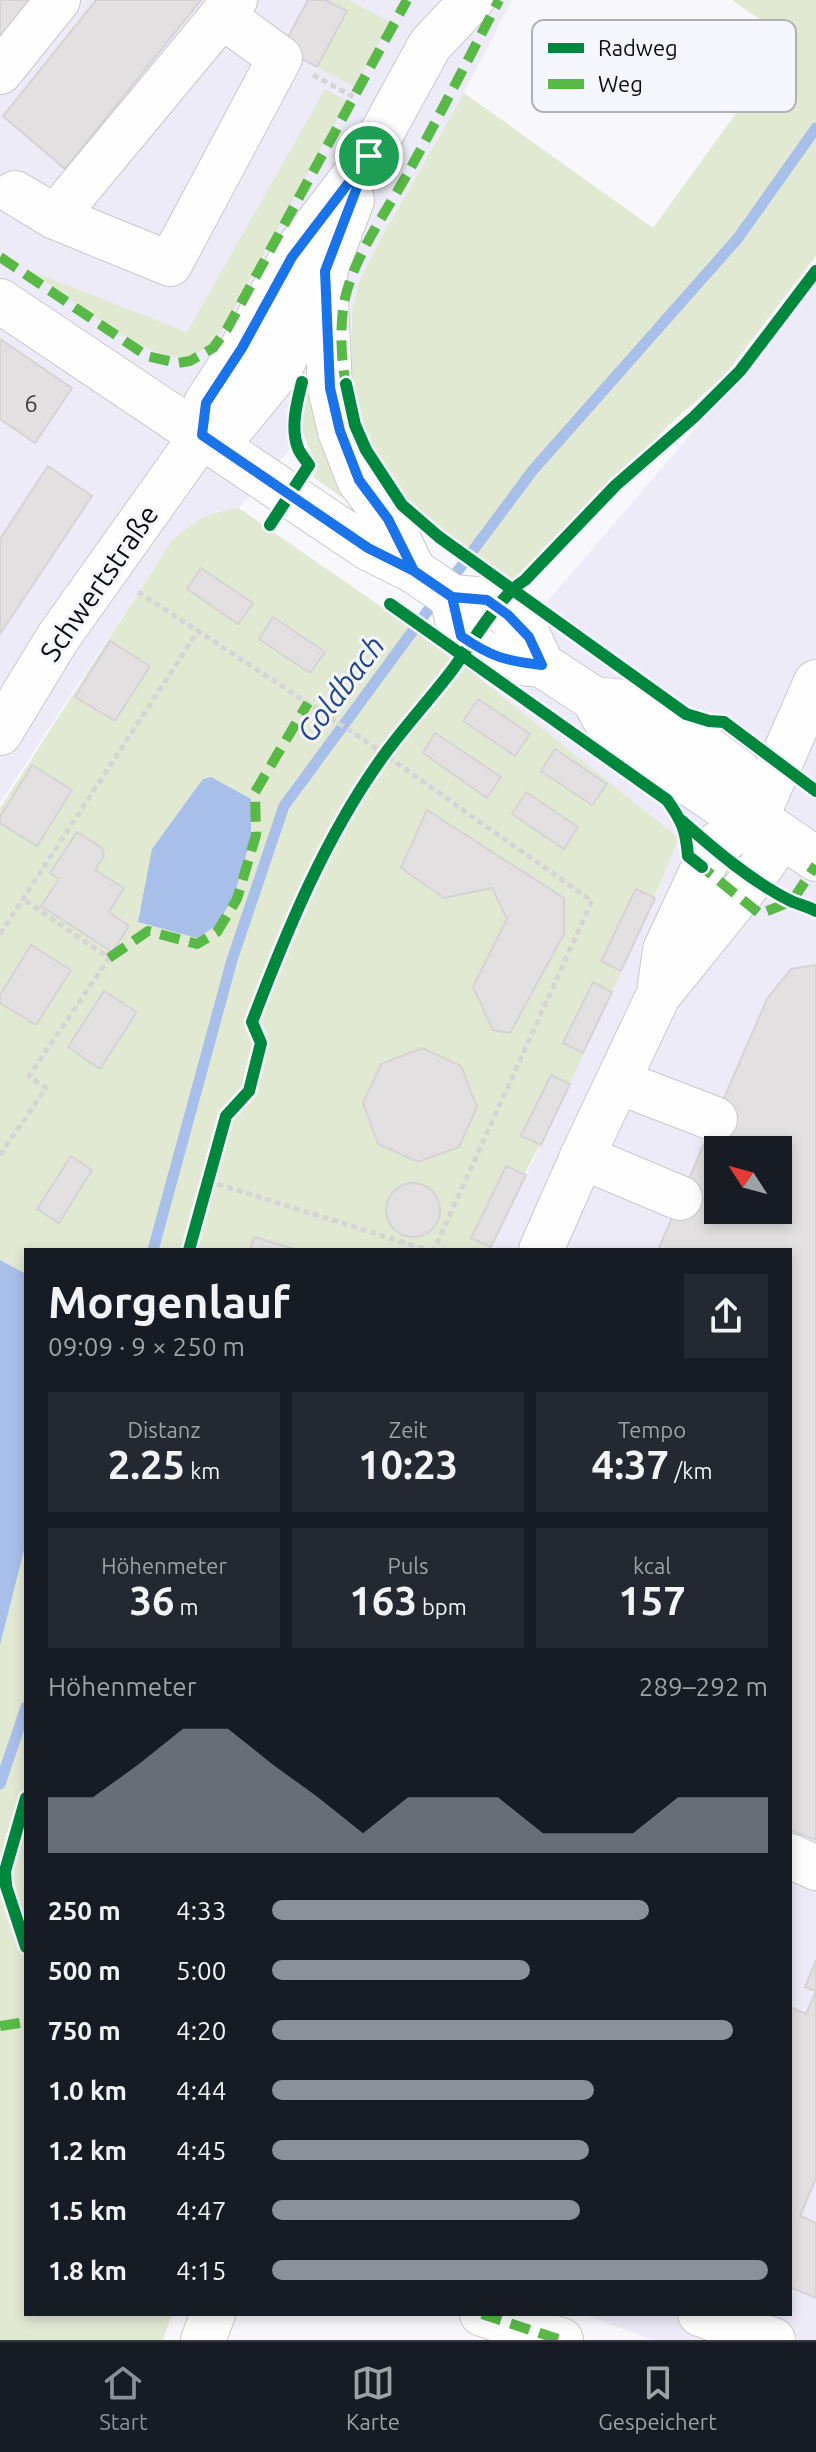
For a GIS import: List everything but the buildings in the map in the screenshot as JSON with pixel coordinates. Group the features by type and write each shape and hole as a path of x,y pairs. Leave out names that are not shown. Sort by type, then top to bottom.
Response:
{"street":[{"path":"0,72 58,0"},
{"name":"Schwertstraße","path":"430,45 440,0"},
{"name":"Schwertstraße","path":"202,435 235,424 280,369 325,271 369,156 430,45 472,0"},
{"path":"15,193 55,217 170,264 280,58 228,8 55,217"},
{"name":"Schwertstraße","path":"0,733 57,639 202,435 206,403 242,348 292,257 369,156"},
{"path":"325,271 330,388 340,431 359,480 388,519 414,571"},
{"path":"0,301 368,548 414,571 467,611 508,615 529,637 542,665 594,699 604,718 620,736 720,804 785,837"},
{"path":"785,837 816,682"},
{"path":"542,1248 658,996 665,950 713,847 785,837"},
{"path":"619,1082 715,1119"},
{"path":"582,1157 680,1198"},
{"path":"792,1857 816,1868"},
{"path":"203,2340 212,2316"},
{"path":"488,2316 561,2340"},
{"path":"706,2316 773,2340"}],"path":[{"path":"105,570 364,740 592,901 432,1248"},
{"path":"0,934 198,631"},
{"path":"0,1155 46,1088 29,1076 109,958 23,899"},
{"path":"208,1181 425,1248"}],"shaded area":[{"path":"0,0 512,0 359,282 352,310 351,378 239,508 217,511 171,542 0,803"},
{"path":"816,282 816,2340 652,2340 588,2316 792,2316 792,1248 491,1248 570,1084 679,838 490,687 535,616 780,330"}],"green space":[{"path":"325,0 349,0 390,22 355,87 317,67 347,12"},
{"path":"732,0 816,0 816,256 725,375 668,426 522,576 514,579 505,576 418,512 391,479 366,431 351,378 352,310 359,282 464,93 653,228 737,112 796,112 796,20 760,20"},
{"path":"325,89 347,101 221,333 200,352 175,357 133,341 31,271 187,332"},
{"path":"304,393 321,404 351,504 313,477 319,465 302,430 300,412"},
{"path":"239,508 448,653 679,838 570,1084 491,1248 24,1248 24,2316 171,2316 163,2340 0,2340 0,808 171,542 202,518"}],"water":[{"path":"211,777 251,799 251,838 234,896 216,926 197,938 138,922 152,849 203,779"},
{"path":"0,1260 24,1273 24,1550 0,1645"}],"waterway":[{"name":"Goldbach","path":"448,584 533,470 738,238 816,128"},
{"name":"Goldbach","path":"154,1248 232,960 284,806 437,598"},
{"name":"Goldbach","path":"0,1784 24,1713"}],"marked path":[{"path":"0,257 147,356 177,363 190,361 213,348 227,329 407,0"},
{"path":"347,390 341,332 350,282 364,250 499,0"},
{"path":"109,958 148,931 197,944 217,932 237,899 256,835 255,792 308,703"},
{"path":"696,862 760,914 792,901 816,865"},
{"path":"0,2026 24,2022"},
{"path":"488,2316 561,2340"}],"cycle path":[{"path":"190,1248 226,1116 249,1091 261,1043 252,1022 309,884 363,786 505,597 616,485 694,417 740,371 816,271"},
{"path":"270,525 309,465 299,450 295,432 302,382"},
{"path":"346,384 355,425 366,450 402,505 439,537 686,714 724,722 816,791"},
{"path":"390,604 667,800 682,826 688,856 702,867"},
{"path":"682,821 763,885 816,911"},
{"path":"24,1805 5,1871 6,1886 24,1941"}],"route":[{"path":"369,156 292,257 242,348 206,403 202,435 368,548 414,571 452,597 487,600 508,615 529,637 542,665 512,662 482,652 461,636 452,597 414,571 388,519 359,480 340,431 330,388 325,271 369,156"}]}
